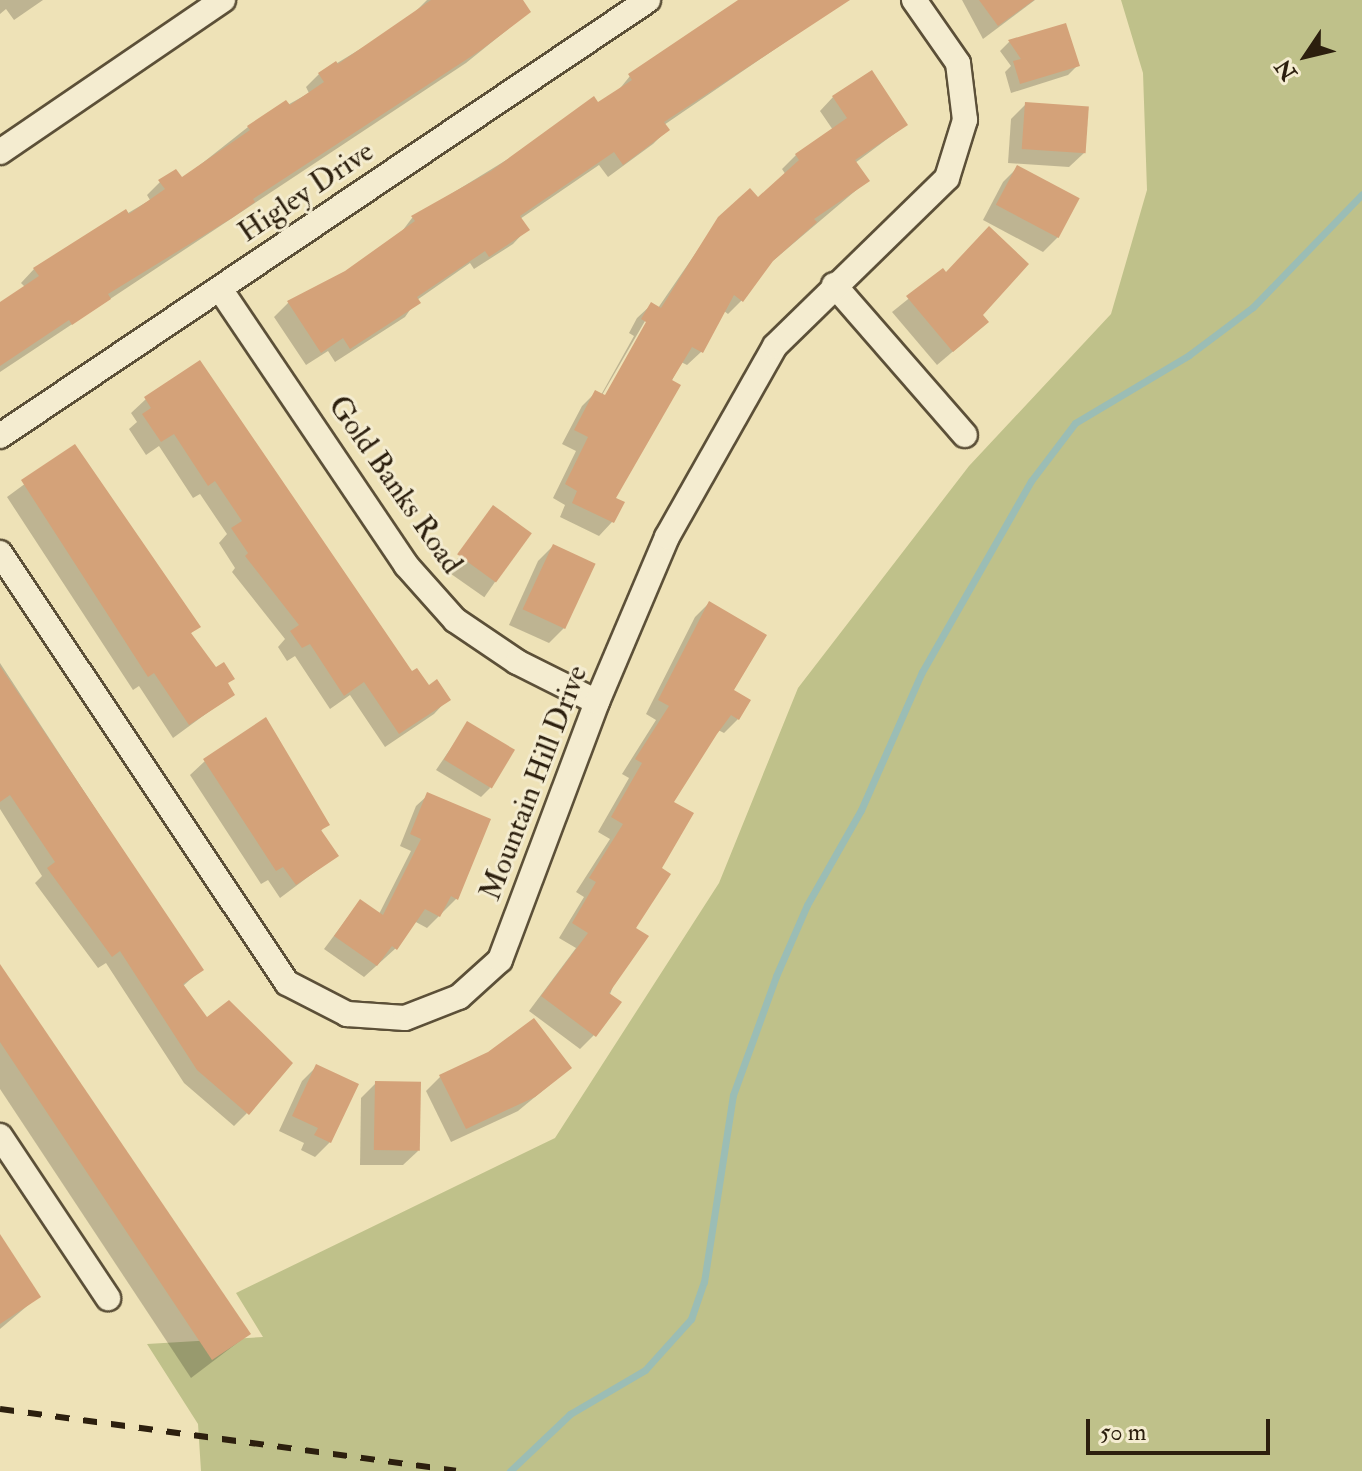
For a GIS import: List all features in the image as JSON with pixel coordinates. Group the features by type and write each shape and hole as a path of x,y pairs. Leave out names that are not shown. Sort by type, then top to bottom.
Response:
{"street":[{"path":"0,152 223,0"},
{"name":"Higley Drive","path":"0,436 648,0"},
{"name":"Mountain Hill Drive","path":"0,553 287,983 347,1014 405,1018 459,997 500,960 597,702 667,537 775,346 834,285 947,178 965,120 958,63 914,0"},
{"path":"834,285 965,435"},
{"name":"Gold Banks Road","path":"220,289 406,565 455,620 517,662 597,702"},
{"path":"0,1136 108,1298"}],"green space":[{"path":"1121,0 1362,0 1362,1471 201,1471 198,1424 147,1344 263,1337 236,1293 555,1138 719,883 798,688 969,466 1111,314 1147,190 1143,73"}],"building":[{"path":"431,0 523,0 531,12 481,50 253,199 255,202 232,218 108,294 111,299 72,325 69,320 0,366 0,302 39,276 33,268 126,209 129,214 165,189 158,180 176,169 182,177 250,130 247,126 286,100 290,105 324,82 318,73 336,61 338,64"},
{"path":"738,0 850,0 664,122 670,130 623,165 614,152 520,216 530,230 489,257 485,251 417,297 421,303 350,349 343,338 321,353 287,301 345,271 415,221 411,216 491,171 594,96 598,102 632,80 628,74"},
{"path":"979,0 1034,0 998,26"},
{"path":"1066,23 1080,66 1020,84 1013,61 1021,59 1008,40"},
{"path":"872,70 908,125 855,160 870,181 814,219 817,222 773,261 743,302 734,295 703,353 692,347 672,380 681,385 616,498 625,502 614,523 572,503 577,491 565,484 588,437 574,430 595,390 605,395 646,322 641,319 651,302 661,308 718,217 750,188 758,197 799,160 795,154 847,118 832,96"},
{"path":"1025,102 1089,106 1086,153 1022,149"},
{"path":"1017,165 1080,198 1059,238 996,205"},
{"path":"989,226 1029,264 983,315 989,322 953,352 906,296 943,268 946,272"},
{"path":"200,360 412,671 417,668 429,685 437,679 451,700 399,734 364,682 344,696 310,644 302,648 290,631 299,625 245,556 248,553 231,528 242,521 215,481 208,486 174,434 161,442 142,414 151,408 144,397"},
{"path":"75,444 201,627 191,633 216,667 224,662 235,679 228,683 235,695 189,725 154,673 148,677 21,480"},
{"path":"493,505 532,533 496,583 457,554"},
{"path":"553,544 596,564 565,629 523,609"},
{"path":"709,601 767,635 734,690 751,700 739,720 731,715 674,802 694,813 662,868 671,874 636,928 649,936 609,993 622,1002 596,1037 541,996 588,933 572,923 596,882 589,878 623,824 611,817 642,763 635,759 669,706 658,700"},
{"path":"0,666 204,970 183,984 207,1017 229,1000 293,1063 249,1115 197,1070 120,951 112,957 47,868 55,862 10,795 0,802"},
{"path":"266,717 330,825 321,830 339,856 296,885 283,867 276,871 203,759"},
{"path":"467,721 515,750 492,788 444,760"},
{"path":"427,792 491,819 458,900 451,896 440,917 425,909 397,950 392,946 377,966 334,936 360,899 383,915 421,839 410,834"},
{"path":"0,964 251,1334 212,1360 0,1042"},
{"path":"534,1018 572,1068 535,1097 466,1129 439,1075 488,1052"},
{"path":"316,1064 359,1084 331,1143 314,1135 318,1128 292,1116"},
{"path":"375,1081 421,1082 420,1151 374,1150"},
{"path":"0,1234 41,1297 0,1324"}],"waterway":[{"path":"510,1471 570,1414 645,1370 691,1319 704,1282 733,1095 776,976 807,905 861,810 922,672 1031,481 1075,423 1189,355 1253,307 1362,194"}],"railway":[{"path":"0,1409 456,1471"}]}
